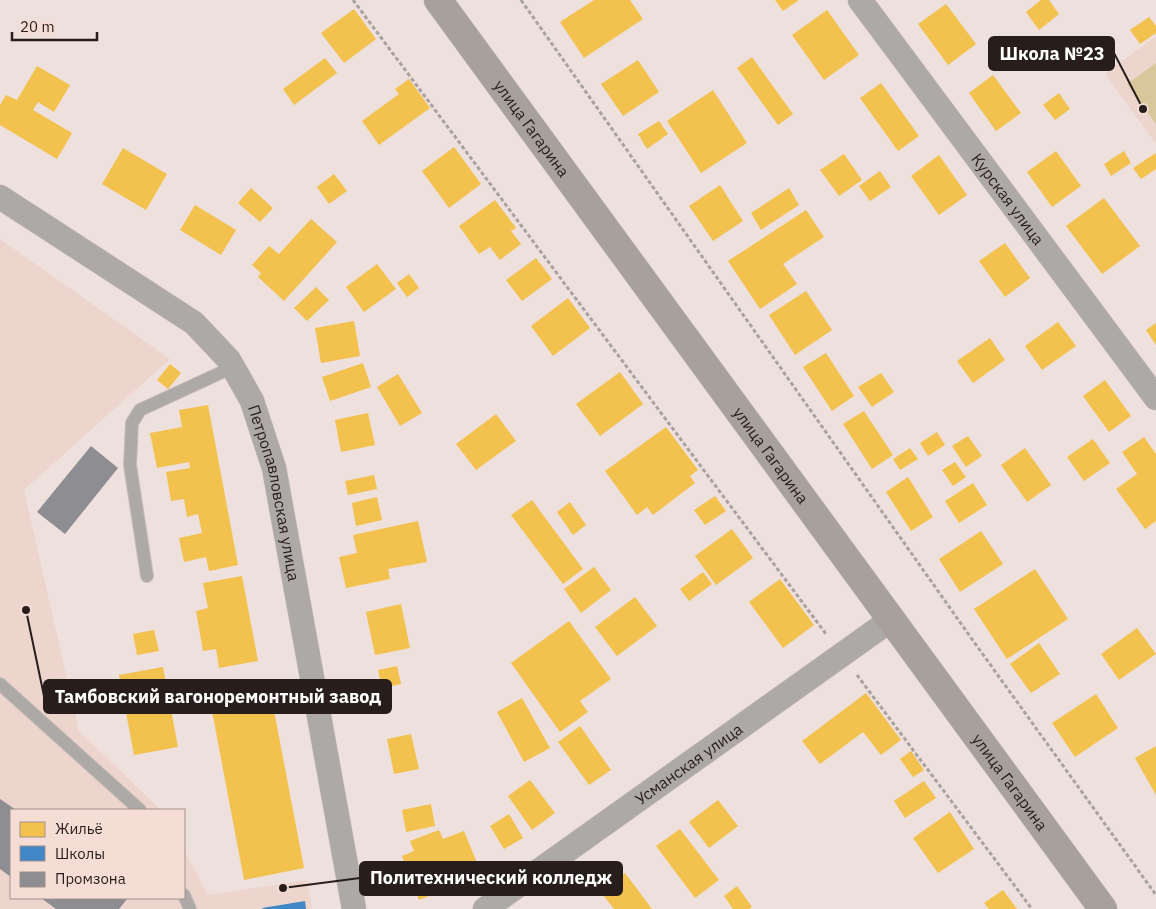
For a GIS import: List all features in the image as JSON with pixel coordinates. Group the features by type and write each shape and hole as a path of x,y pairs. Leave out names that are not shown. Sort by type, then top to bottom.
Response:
{"main road":[{"name":"улица Гагарина","path":"438,0 1103,909"}],"street":[{"name":"Курская улица","path":"860,0 1156,398"},
{"name":"Петропавловская улица","path":"0,197 194,323 229,360 252,401 274,468 354,909"},
{"name":"Усманская улица","path":"485,909 892,619"}],"lane":[{"path":"147,576 130,465 132,423 140,410 233,367"},
{"path":"0,684 139,809"},
{"path":"185,897 190,909"}],"path":[{"path":"353,0 1032,909"},
{"path":"522,0 974,642 1156,895"}],"shaded area":[{"path":"1156,36 1156,144 1105,74"},
{"path":"1156,63 1156,124 1127,84"},
{"path":"0,239 170,359 24,490 79,731 160,809 10,809 10,899 185,899 185,852 208,895 307,880 312,909 0,909"}],"building: Жильё":[{"path":"594,0 630,0 643,19 584,58 560,22"},
{"path":"775,0 799,0 783,11"},
{"path":"1041,0 1049,0 1059,14 1039,30 1026,12"},
{"path":"946,4 976,44 948,65 918,24"},
{"path":"354,9 376,39 344,63 321,33"},
{"path":"827,10 859,55 824,80 792,35"},
{"path":"1149,17 1156,26 1156,33 1140,44 1130,30"},
{"path":"752,57 793,114 778,125 737,68"},
{"path":"325,58 337,73 294,105 283,89"},
{"path":"638,60 659,92 623,116 601,84"},
{"path":"37,66 70,85 54,112 38,102 33,110 72,133 57,159 0,125 0,105 6,95 17,100"},
{"path":"993,75 1021,113 996,131 969,93"},
{"path":"409,79 430,108 379,145 362,121 399,94 395,89"},
{"path":"881,83 919,136 898,151 860,98"},
{"path":"713,90 747,143 701,173 667,121"},
{"path":"1059,93 1070,109 1055,120 1043,105"},
{"path":"659,121 668,134 647,149 638,134"},
{"path":"454,147 481,184 449,208 422,171"},
{"path":"123,148 167,174 146,210 102,184"},
{"path":"1056,151 1081,186 1052,207 1027,172"},
{"path":"1124,151 1131,163 1111,176 1104,164"},
{"path":"1156,153 1156,169 1141,179 1133,168"},
{"path":"844,154 862,180 839,196 820,170"},
{"path":"939,155 967,195 939,215 911,176"},
{"path":"880,171 891,187 870,201 859,186"},
{"path":"334,174 347,191 329,204 317,187"},
{"path":"720,185 743,221 713,241 689,206"},
{"path":"251,188 273,208 260,222 238,203"},
{"path":"789,188 799,205 761,230 751,213"},
{"path":"1104,198 1140,246 1102,274 1066,226"},
{"path":"495,200 516,228 511,231 521,244 500,260 490,247 479,254 459,226"},
{"path":"195,205 236,230 221,255 180,230"},
{"path":"806,210 824,237 783,264 797,284 760,309 728,261"},
{"path":"311,219 337,242 284,301 258,277 261,273 252,265 269,246 279,254"},
{"path":"1005,243 1030,278 1005,297 979,261"},
{"path":"536,258 552,279 522,301 506,280"},
{"path":"377,264 396,289 364,312 346,287"},
{"path":"409,274 419,288 407,297 397,283"},
{"path":"316,287 329,300 307,321 294,308"},
{"path":"806,291 832,330 795,355 769,315"},
{"path":"568,298 590,328 553,356 531,326"},
{"path":"354,321 360,356 321,363 315,328"},
{"path":"1058,322 1076,346 1042,370 1025,346"},
{"path":"1156,323 1156,345 1146,330"},
{"path":"990,338 1005,360 973,383 957,361"},
{"path":"826,353 854,396 832,411 803,367"},
{"path":"363,363 371,387 330,401 322,377"},
{"path":"170,364 181,373 168,389 157,380"},
{"path":"620,372 643,404 600,436 576,404"},
{"path":"881,373 894,392 872,407 858,387"},
{"path":"398,374 422,413 400,426 377,387"},
{"path":"1105,380 1131,416 1109,432 1083,396"},
{"path":"208,405 238,565 209,571 206,557 184,562 179,538 202,533 198,514 187,517 184,499 171,501 166,472 190,468 189,462 157,468 150,433 182,427 179,410"},
{"path":"864,411 893,455 872,469 843,424"},
{"path":"368,413 375,445 341,452 335,420"},
{"path":"496,414 516,441 476,470 456,444"},
{"path":"666,427 698,470 690,476 695,483 653,515 647,507 637,515 605,471"},
{"path":"937,432 945,445 928,456 920,443"},
{"path":"968,436 982,456 966,467 952,446"},
{"path":"1144,437 1156,454 1156,521 1145,529 1116,489 1137,474 1122,452"},
{"path":"1093,439 1110,463 1084,481 1067,457"},
{"path":"910,448 918,459 900,470 893,459"},
{"path":"1025,448 1051,485 1027,502 1001,465"},
{"path":"955,462 966,477 953,486 942,470"},
{"path":"374,475 377,489 348,495 345,481"},
{"path":"908,477 933,517 911,531 886,492"},
{"path":"973,483 987,505 959,523 945,501"},
{"path":"715,496 726,511 705,525 694,510"},
{"path":"377,497 382,520 356,526 352,503"},
{"path":"532,500 583,569 563,584 511,515"},
{"path":"570,502 586,525 573,535 557,512"},
{"path":"418,521 427,562 388,569 390,579 346,588 339,557 357,553 353,535"},
{"path":"732,529 753,558 716,585 695,556"},
{"path":"981,531 1003,564 960,592 939,559"},
{"path":"594,567 611,590 581,613 564,589"},
{"path":"1035,569 1068,619 1007,659 974,609"},
{"path":"703,572 712,584 689,601 680,589"},
{"path":"242,576 258,661 219,668 216,649 203,651 196,611 208,608 203,583"},
{"path":"780,579 814,625 783,648 749,602"},
{"path":"635,597 657,626 617,656 595,627"},
{"path":"401,604 410,648 375,655 366,612"},
{"path":"569,621 611,679 580,701 588,712 560,732 511,663"},
{"path":"1137,628 1156,654 1119,680 1101,654"},
{"path":"154,630 159,651 137,655 133,634"},
{"path":"1039,643 1060,674 1031,693 1010,664"},
{"path":"397,666 401,684 382,688 378,670"},
{"path":"163,667 178,747 134,755 119,675"},
{"path":"866,693 901,740 881,755 863,732 820,764 802,741"},
{"path":"1096,694 1118,728 1075,757 1052,723"},
{"path":"522,698 550,748 524,762 497,712"},
{"path":"272,700 304,868 244,880 212,711"},
{"path":"580,726 611,770 589,785 558,742"},
{"path":"411,734 419,769 394,774 387,739"},
{"path":"1156,746 1156,795 1135,758"},
{"path":"911,751 924,770 913,777 900,759"},
{"path":"530,780 555,813 532,830 508,796"},
{"path":"924,781 936,798 905,818 894,801"},
{"path":"718,800 738,826 709,848 689,822"},
{"path":"431,804 435,826 406,832 402,810"},
{"path":"950,812 974,849 938,873 913,838"},
{"path":"509,814 523,838 504,849 490,826"},
{"path":"680,829 719,880 695,898 656,846"},
{"path":"439,830 443,839 464,831 482,875 419,900 402,856 414,851 410,841"},
{"path":"625,873 652,909 614,909 600,891"},
{"path":"737,886 752,907 748,909 733,909 724,896"},
{"path":"1003,890 1017,909 989,909 984,903"}],"building: Школы":[{"path":"305,901 306,909 262,908"}],"building: Промзона":[{"path":"91,446 118,468 65,534 37,512"},
{"path":"0,799 15,809 10,809 10,876 0,869"},
{"path":"42,899 127,899 119,909 56,909"}],"place":[{"name":"Школа №23","path":"1143,109"},
{"name":"Тамбовский вагоноремонтный завод","path":"26,610"},
{"name":"Политехнический колледж","path":"283,888"}]}
